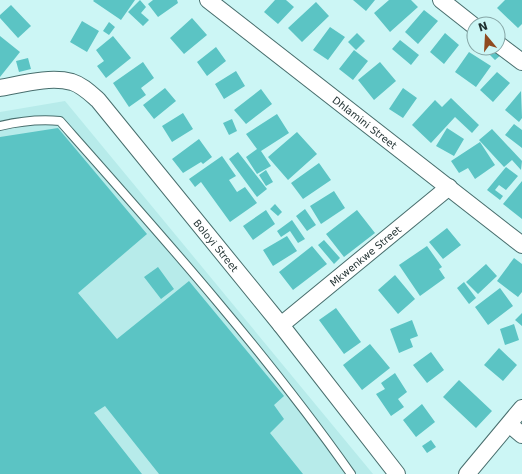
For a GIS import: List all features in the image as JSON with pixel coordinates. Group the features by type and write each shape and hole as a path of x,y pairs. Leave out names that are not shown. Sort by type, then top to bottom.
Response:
{"street":[{"name":"Dhlamini Street","path":"208,0 522,245"},
{"path":"441,0 466,20"},
{"path":"506,50 522,62"},
{"name":"Boloyi Street","path":"0,88 60,80 73,82 98,100 281,325 397,474"},
{"name":"Mkwenkwe Street","path":"281,325 449,187"},
{"path":"467,474 516,430 522,408"}],"lane":[{"path":"0,126 22,121 42,119 60,121 184,262 313,420 351,474"}],"shaded area":[{"path":"65,101 373,474 0,474 0,112"}],"building":[{"path":"135,0 121,20 93,1"},
{"path":"140,0 146,7 141,13 149,20 143,26 128,12"},
{"path":"153,0 177,0 178,3 158,17 148,4"},
{"path":"275,0 286,0 294,7 278,24 264,12"},
{"path":"353,0 375,0 366,11"},
{"path":"389,0 411,0 418,7 390,32 374,13"},
{"path":"505,0 522,0 522,24 518,28 497,8"},
{"path":"316,2 329,16 302,42 288,28"},
{"path":"11,5 31,26 18,38 0,18 0,15"},
{"path":"424,10 438,21 418,44 405,32"},
{"path":"192,18 207,35 184,54 170,38"},
{"path":"82,21 99,31 87,52 70,42"},
{"path":"109,22 115,27 109,35 103,31"},
{"path":"330,27 345,37 328,60 313,50"},
{"path":"357,33 365,41 356,50 348,42"},
{"path":"445,33 459,45 444,64 430,52"},
{"path":"0,36 20,52 0,77"},
{"path":"113,36 131,58 106,78 97,66 104,61 96,50"},
{"path":"400,40 419,55 411,65 392,49"},
{"path":"216,47 226,61 207,76 197,62"},
{"path":"354,50 368,61 353,80 339,69"},
{"path":"466,56 475,56 491,66 476,87 455,72"},
{"path":"491,56 500,56 495,60"},
{"path":"28,58 31,69 19,72 16,61"},
{"path":"143,62 154,78 141,88 146,95 129,107 113,83"},
{"path":"380,62 396,81 374,100 358,80"},
{"path":"236,71 245,86 224,99 215,84"},
{"path":"497,72 510,83 493,102 480,90"},
{"path":"165,88 176,101 154,119 143,105"},
{"path":"403,88 417,98 403,118 389,109"},
{"path":"261,89 272,104 246,124 234,110"},
{"path":"521,91 522,118 519,122 505,110"},
{"path":"451,98 479,125 472,133 455,117 431,143 412,125 435,100 442,107"},
{"path":"183,113 193,129 172,142 162,126"},
{"path":"277,114 289,133 261,151 271,166 257,174 246,157 257,149 246,134"},
{"path":"232,119 237,131 229,135 223,123"},
{"path":"514,124 522,130 522,148 505,135"},
{"path":"58,128 147,234 78,293 117,339 189,281 284,396 274,405 284,419 270,433 303,474 159,474 105,406 94,413 142,474 0,474 0,137"},
{"path":"447,128 464,139 454,156 436,146"},
{"path":"492,129 522,161 521,170 512,160 504,167 479,140"},
{"path":"297,132 317,154 288,180 268,157"},
{"path":"199,139 212,157 203,164 201,162 183,173 172,159"},
{"path":"480,142 495,165 475,179 468,168 459,173 451,161"},
{"path":"238,152 267,189 257,197 229,159"},
{"path":"222,156 236,176 229,180 237,192 245,187 257,203 230,222 201,182 195,187 189,179"},
{"path":"319,163 331,180 303,199 291,183"},
{"path":"506,167 518,176 506,190 499,185 495,190 503,196 500,200 487,190"},
{"path":"266,170 273,182 266,186 259,175"},
{"path":"522,181 522,219 503,204"},
{"path":"334,191 345,208 321,224 310,206"},
{"path":"275,204 282,212 278,216 270,209"},
{"path":"305,209 316,225 307,231 296,216"},
{"path":"266,210 275,224 253,240 243,226"},
{"path":"357,210 375,233 344,257 326,234"},
{"path":"292,220 305,239 298,243 290,231 281,237 277,231"},
{"path":"447,228 461,245 443,259 429,242"},
{"path":"287,236 297,251 273,266 263,250"},
{"path":"324,240 340,258 334,264 318,245"},
{"path":"312,246 327,264 293,290 279,272"},
{"path":"427,246 442,267 439,269 445,278 420,296 399,265"},
{"path":"514,258 522,264 522,292 518,297 497,281"},
{"path":"486,264 497,276 478,294 466,282"},
{"path":"158,267 174,289 161,299 144,277"},
{"path":"395,275 415,299 398,314 378,290"},
{"path":"464,282 476,298 469,304 457,288"},
{"path":"500,288 513,306 488,325 475,307"},
{"path":"336,308 361,342 344,354 319,320"},
{"path":"522,313 522,326 515,320"},
{"path":"412,320 418,336 410,339 413,347 399,353 390,329"},
{"path":"514,324 519,340 505,345 500,329"},
{"path":"370,344 390,368 362,390 343,365"},
{"path":"499,348 517,365 503,381 484,365"},
{"path":"431,352 444,370 427,383 413,365"},
{"path":"395,373 407,392 398,399 404,407 391,416 376,394 385,389 381,383"},
{"path":"459,380 492,411 476,428 443,397"},
{"path":"422,404 435,422 416,437 403,420"},
{"path":"431,440 436,447 427,453 422,446"}]}
